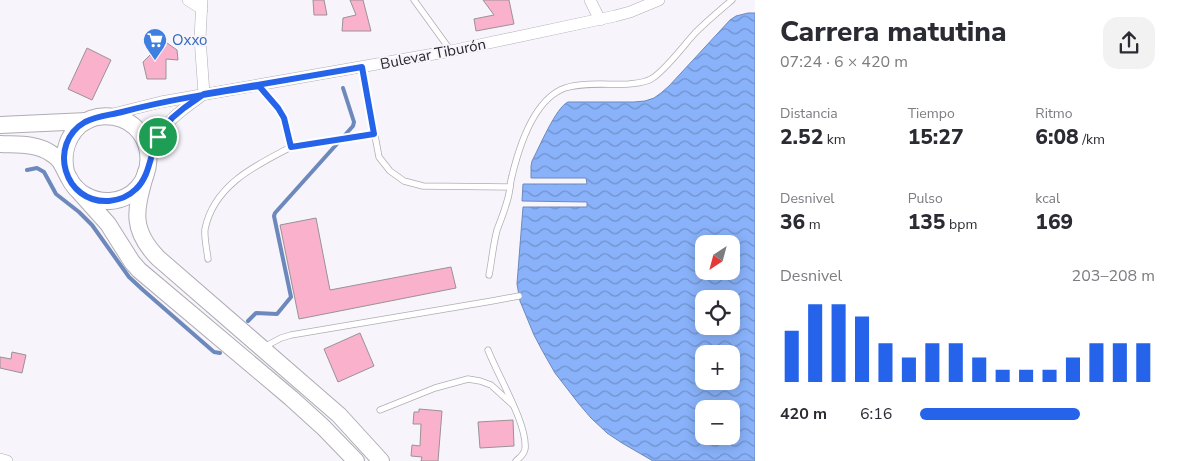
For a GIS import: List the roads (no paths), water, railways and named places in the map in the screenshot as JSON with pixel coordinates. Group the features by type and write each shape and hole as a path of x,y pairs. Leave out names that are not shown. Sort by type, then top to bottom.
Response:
{"street":[{"path":"188,0 202,5 200,38 204,94"},
{"path":"590,0 600,20"},
{"name":"Bulevar Tiburón","path":"94,119 161,102 450,51 600,20 630,12 659,0"},
{"name":"Bulevar Tiburón","path":"147,168 154,145 172,118 204,94"},
{"path":"0,125 119,118 133,126 144,139 148,155 137,213 138,228 147,246 158,258 339,415 381,461"},
{"path":"66,172 64,153 68,141 74,130 94,119"},
{"path":"0,144 28,145 45,150 59,159 75,187 108,224 139,270 292,398 356,461"},
{"path":"75,187 92,198 112,201 124,197 136,189 144,178 147,168"},
{"path":"0,459 7,461"}],"lane":[{"path":"414,0 450,51"},
{"path":"489,275 497,232 508,198 512,176 525,134 539,108 552,95 564,88 580,85 616,85 643,82 653,78 696,32 732,0"},
{"path":"362,67 379,157 390,171 404,181 423,186 510,187"},
{"path":"259,86 284,118 291,147"},
{"path":"208,259 205,230 210,211 222,193 237,178 257,164 291,147 374,134"},
{"path":"262,348 291,335 519,296"},
{"path":"488,350 492,363 519,418 525,440 525,450 516,461"},
{"path":"380,410 435,388 468,379 491,384 513,404"}],"water":[{"path":"755,13 755,461 653,461 607,433 591,418 555,373 534,335 520,301 517,284 523,207 587,207 587,202 522,201 523,184 587,184 586,178 531,178 532,161 553,119 563,105 568,102 634,102 654,98 669,86 730,20 736,16"}],"waterway":[{"path":"248,321 256,313 277,314 291,297 274,216 353,126 354,122 343,88"},
{"path":"27,170 37,168 44,172 56,194 92,225 129,277 214,352 220,353"}],"place":[{"name":"Oxxo","path":"155,61"}]}
